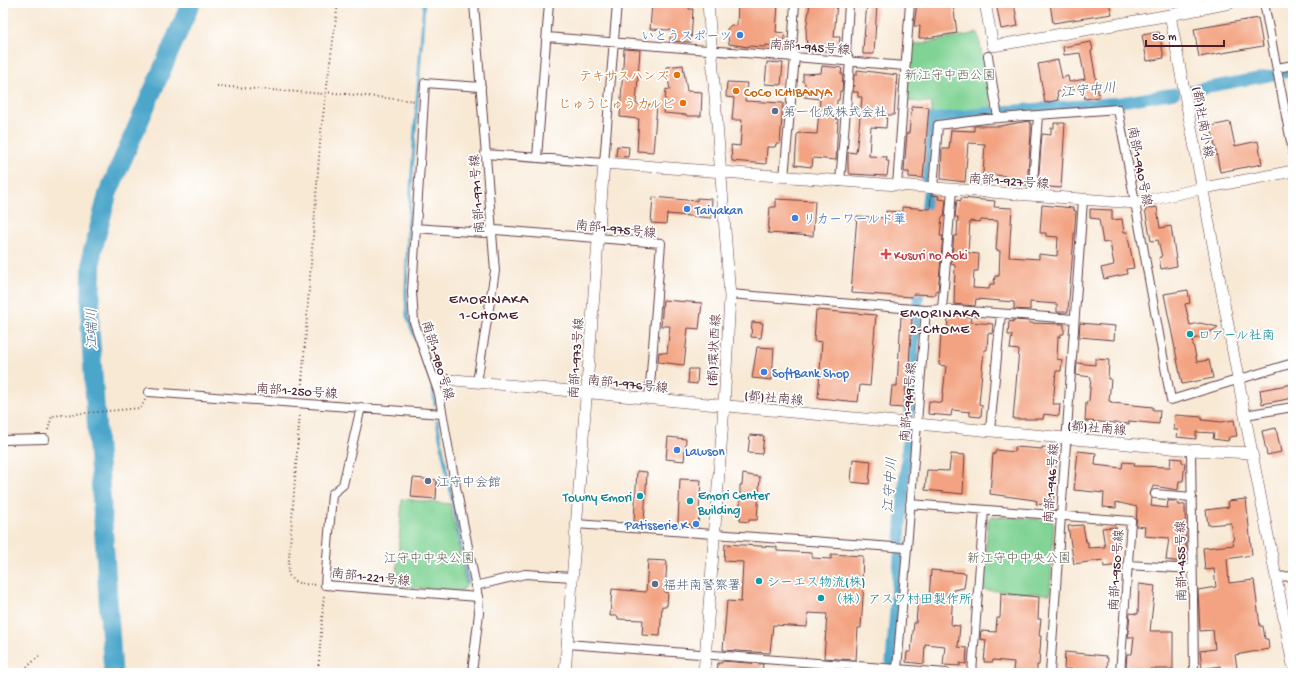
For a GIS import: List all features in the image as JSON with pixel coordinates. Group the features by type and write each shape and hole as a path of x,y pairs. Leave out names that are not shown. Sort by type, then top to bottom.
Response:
{"street":[{"name":"南部1-971号線","path":"474,3 494,271 476,382"},
{"path":"537,158 549,3"},
{"path":"604,163 616,3"},
{"name":"(都)環状西線","path":"704,673 724,406 730,294 708,3"},
{"path":"784,177 795,57 792,50 795,3"},
{"path":"840,182 850,61 846,53 849,3"},
{"path":"897,186 910,3"},
{"path":"985,3 993,46 1230,3"},
{"path":"1264,3 1293,152"},
{"name":"(都)社南小線","path":"1170,15 1252,453"},
{"name":"南部1-945号線","path":"547,37 906,66"},
{"path":"988,56 998,118"},
{"path":"1277,68 1293,65"},
{"name":"南部1-980号線","path":"472,673 479,613 478,597 439,394 435,378 414,322 412,292 425,83 481,87"},
{"name":"南部1-940号線","path":"933,189 938,125 998,118 1118,109 1171,400 1239,380"},
{"path":"1032,196 1038,116"},
{"path":"485,154 721,172"},
{"name":"南部1-973号線","path":"565,673 604,163"},
{"name":"南部1-927号線","path":"721,172 1135,203 1202,188 1293,171"},
{"path":"942,309 952,190"},
{"name":"南部1-946号線","path":"1050,673 1065,438 1083,200"},
{"name":"南部1-975号線","path":"415,228 485,233 490,231 661,243 649,399"},
{"path":"730,294 926,310 942,309 1074,319"},
{"name":"南部1-949号線","path":"897,669 926,310"},
{"path":"990,430 1001,314"},
{"path":"1239,380 1293,363"},
{"name":"南部1-976号線","path":"435,378 724,406"},
{"name":"南部1-250号線","path":"149,392 442,414"},
{"name":"(都)社南線","path":"724,406 1191,450 1252,453"},
{"path":"1245,415 1293,407"},
{"name":"南部1-221号線","path":"361,408 343,485 332,494 325,585 478,597"},
{"path":"3,440 45,439"},
{"name":"南部1-455号線","path":"1191,450 1194,673"},
{"path":"1252,453 1293,665"},
{"path":"1155,494 1192,497"},
{"name":"南部1-950号線","path":"910,504 1131,521 1120,673"},
{"path":"972,673 984,510"},
{"path":"576,524 907,548"},
{"path":"1128,564 1192,569"},
{"path":"475,586 525,574 572,577"},
{"path":"1276,577 1293,576"},
{"path":"567,644 946,673"}],"path":[{"path":"318,673 325,585 296,582 291,580 288,573 325,93 338,3"},
{"path":"217,86 325,93 412,101"},
{"path":"45,439 52,416 141,408"},
{"path":"21,673 39,656"}],"green space":[{"name":"新江守中西公園","path":"978,33 992,110 931,116 932,103 907,101 910,46"},
{"name":"江守中中央公園","path":"402,499 450,504 466,586 462,591 396,586"},
{"name":"新江守中中央公園","path":"991,516 1051,520 1054,524 1050,594 983,590 988,519"}],"building":[{"path":"652,3 689,3 689,9 693,9 691,42 670,41 671,30 650,29"},
{"path":"738,3 778,3 776,32 785,33 784,47 766,45 766,47 748,47 729,44 727,29 731,25 737,26"},
{"path":"810,3 837,3 834,37 840,37 839,48 833,47 833,51 807,51 806,30"},
{"path":"867,3 877,3 874,54 863,54"},
{"path":"917,3 953,3 957,33 919,38 920,26 914,26"},
{"path":"996,3 1014,3 1018,26 1001,29"},
{"path":"1050,3 1109,3 1112,14 1053,23"},
{"path":"1258,18 1263,46 1199,57 1194,29"},
{"path":"1159,32 1164,58 1147,61 1142,35"},
{"path":"1091,42 1093,50 1091,51 1099,97 1085,99 1083,89 1075,89 1057,92 1058,100 1045,103 1038,64 1058,60 1062,78 1068,76 1069,82 1085,79 1080,53 1064,55 1063,47"},
{"path":"624,49 640,50 636,104 657,105 653,152 637,151 639,119 620,117"},
{"path":"767,62 783,63 781,85 765,84"},
{"path":"683,65 687,91 702,92 701,116 664,113 666,89 670,90 666,67"},
{"path":"822,66 842,68 841,74 843,74 842,91 840,91 839,100 837,100 836,119 838,119 836,160 813,158 812,167 795,165 797,135 799,133 817,134 820,99 804,97 805,83 803,82 803,74 821,73"},
{"path":"857,70 897,75 894,115 887,115 886,128 871,127 869,156 887,157 886,161 889,161 887,176 850,174 848,171 848,152 856,153 862,97 858,97 858,92 853,92 854,75 857,75"},
{"path":"727,82 747,83 745,101 783,103 780,144 776,144 775,147 767,147 766,164 732,161 731,145 740,146 742,120 732,120 734,98 726,97"},
{"path":"912,106 929,107 923,178 909,177 909,172 904,172 907,133 909,133"},
{"path":"1029,121 1031,124 1031,133 1027,185 1004,183 1005,176 983,174 985,144 968,143 965,182 941,179 942,149 949,149 951,130 974,131 974,126 999,126"},
{"path":"1230,122 1235,146 1258,141 1262,164 1220,172 1211,126"},
{"path":"1054,123 1065,123 1061,188 1049,187 1049,189 1043,189 1038,185 1042,134 1051,135 1051,128 1054,128"},
{"path":"617,146 629,147 628,157 616,156"},
{"path":"931,195 939,196 938,199 946,200 940,236 943,236 938,291 936,290 936,295 913,294 912,297 851,293 857,216 885,218 886,211 902,212 902,207 930,209"},
{"path":"653,197 697,201 697,198 712,199 711,218 667,214 666,224 651,223"},
{"path":"961,198 995,201 994,207 1012,208 1009,257 1039,259 1039,254 1057,256 1058,237 1046,236 1046,233 1040,233 1042,205 1073,208 1073,210 1076,211 1068,312 1057,312 1057,304 1030,302 1030,310 1014,309 1014,302 976,299 975,306 954,304 955,265 951,264 954,236 957,236 958,217 955,217 957,200 961,201","holes":["970,221 998,221 996,250 1000,251 999,276 995,276 994,284 990,284 989,289 973,288 974,271 978,271 979,254 968,253"]},
{"path":"776,199 815,201 813,236 768,233 770,207 776,207"},
{"path":"1157,207 1160,228 1171,226 1177,266 1161,269 1159,258 1162,257 1158,240 1151,241 1145,209"},
{"path":"1090,209 1112,210 1112,220 1122,219 1124,232 1127,232 1134,268 1126,269 1127,274 1104,279 1101,268 1114,265 1110,242 1103,243 1099,219 1090,218"},
{"name":"ロアール社南","path":"1188,290 1190,303 1185,304 1190,325 1200,323 1218,327 1203,337 1192,339 1197,362 1209,360 1213,378 1182,384 1164,294"},
{"path":"663,300 702,303 699,329 688,328 684,365 658,362 659,352 667,353 670,326 661,326"},
{"path":"816,310 876,315 870,386 860,385 858,402 818,398 822,342 814,341"},
{"path":"954,315 971,317 970,322 993,324 992,334 988,333 987,350 984,350 979,404 982,405 981,417 970,416 970,412 952,410 951,416 928,414 929,401 942,403 946,366 939,365 941,333 947,334 948,317 954,317"},
{"path":"901,317 912,317 908,381 906,381 904,408 890,407 892,386 897,386"},
{"path":"1013,320 1029,321 1029,323 1064,324 1064,334 1061,334 1060,337 1058,336 1057,359 1062,360 1061,371 1056,371 1053,404 1060,404 1059,416 1044,414 1043,419 1013,419 1019,350 1010,349 1012,335 1008,335 1009,321 1013,322"},
{"path":"752,322 763,323 761,338 751,337"},
{"path":"1080,323 1115,326 1114,340 1079,337"},
{"path":"757,347 774,348 772,380 752,378"},
{"path":"1095,359 1109,360 1108,379 1111,379 1109,401 1112,403 1153,407 1153,410 1160,410 1159,424 1129,421 1129,424 1085,421 1086,403 1089,401 1091,377 1076,375 1077,363 1095,365"},
{"path":"689,369 698,369 697,384 688,383"},
{"path":"1293,384 1293,398 1262,404 1260,390"},
{"path":"1175,415 1202,417 1202,420 1222,422 1234,420 1237,436 1229,437 1228,441 1213,439 1214,433 1196,432 1196,439 1177,437 1178,430 1174,430"},
{"path":"1276,428 1281,452 1267,455 1262,431"},
{"path":"750,435 764,436 762,454 748,453"},
{"path":"668,437 686,439 684,461 666,459"},
{"path":"1015,447 1042,449 1042,447 1053,448 1053,465 1056,465 1053,506 1036,504 1037,501 1034,500 990,494 993,454 995,454 996,450 1015,452"},
{"path":"1078,451 1096,453 1095,465 1122,468 1123,462 1135,463 1134,466 1170,467 1171,458 1182,459 1182,462 1185,463 1183,481 1179,481 1178,490 1153,486 1150,494 1152,498 1151,506 1167,508 1168,501 1177,501 1179,505 1185,505 1186,553 1183,562 1166,560 1169,538 1144,536 1145,527 1136,526 1137,507 1116,502 1116,508 1103,507 1104,493 1074,490"},
{"path":"951,454 965,455 963,494 925,490 927,470 949,471"},
{"path":"853,459 871,461 869,484 851,482"},
{"name":"Towny Emori","path":"637,471 647,472 644,522 634,521"},
{"path":"743,474 760,477 757,520 749,520 749,522 740,521 740,485 742,485"},
{"path":"413,478 437,480 436,499 411,497"},
{"name":"Emori Center Building","path":"680,479 701,480 698,527 690,527 690,524 678,523"},
{"path":"1246,499 1252,555 1227,559 1229,583 1254,580 1260,626 1263,626 1265,639 1268,639 1269,649 1235,655 1237,668 1221,670 1220,666 1202,669 1200,651 1215,649 1213,630 1200,631 1198,590 1216,587 1214,569 1205,570 1203,548 1234,545 1232,540 1234,540 1231,523 1208,525 1206,510 1229,507 1228,501"},
{"path":"1083,525 1086,542 1088,542 1088,548 1105,547 1102,528 1116,527 1119,546 1115,546 1118,565 1104,567 1103,560 1074,564 1068,526"},
{"path":"725,544 777,547 777,551 812,553 812,558 831,559 831,554 863,556 862,582 864,583 861,628 858,628 856,660 824,658 827,614 808,613 807,627 773,625 770,653 723,650 727,601 741,602 743,562 724,561"},
{"path":"648,560 667,561 665,592 668,592 667,606 662,606 660,636 642,635 643,620 618,619 618,616 610,616 612,589 646,592"},
{"path":"931,570 966,573 964,588 953,590 951,625 960,626 958,647 967,648 966,664 960,663 960,666 943,665 945,646 925,644 924,664 906,662 907,652 911,652 914,622 916,623 918,598 929,599"},
{"path":"1139,584 1155,586 1150,631 1173,631 1173,669 1150,669 1150,671 1126,670 1127,654 1132,654 1134,637 1128,637 1130,613 1138,614"},
{"path":"1001,593 1039,597 1038,619 1041,619 1039,636 1041,636 1039,665 1037,665 1037,672 1013,671 1014,662 993,660 993,662 984,662 986,640 980,639 981,631 996,632 997,618 1000,618"},
{"path":"1065,652 1106,656 1106,658 1108,658 1107,673 1072,673 1072,669 1064,669"},
{"path":"722,661 763,664 762,673 717,673 718,663 722,663"}],"waterway":[{"name":"江端川","path":"113,673 90,327 92,253 108,193 191,3"},
{"path":"424,3 408,231 406,295 407,316 432,385 435,404"},
{"name":"江守中川","path":"1285,73 1293,71"},
{"name":"江守中川","path":"1193,90 1274,75"},
{"name":"江守中川","path":"1002,111 1121,102 1175,93"},
{"name":"江守中川","path":"927,179 932,119 993,112"},
{"name":"江守中川","path":"925,224 928,194"},
{"name":"江守中川","path":"918,302 920,279"},
{"name":"江守中川","path":"909,412 916,317"},
{"path":"437,421 468,583"},
{"name":"江守中川","path":"900,539 908,434"},
{"name":"江守中川","path":"891,662 899,556"},
{"path":"467,673 474,614 472,602"}],"place":[{"name":"いとうスポーツ","path":"740,35"},
{"name":"テキサスハンズ","path":"677,75"},
{"name":"CoCo ICHIBANYA","path":"736,91"},
{"name":"じゅうじゅうカルビ","path":"683,103"},
{"name":"第一化成株式会社","path":"775,111"},
{"name":"Taiyakan","path":"687,209"},
{"name":"リカーワールド華","path":"795,218"},
{"name":"Kusuri no Aoki","path":"886,254"},
{"name":"ロアール社南","path":"1190,334"},
{"name":"SoftBank Shop","path":"764,372"},
{"name":"Lawson","path":"677,450"},
{"name":"江守中会館","path":"428,481"},
{"name":"Towny Emori","path":"640,496"},
{"name":"Emori Center Building","path":"690,501"},
{"name":"Patisserie K","path":"696,524"},
{"name":"シーエス物流(株)","path":"759,581"},
{"name":"福井南警察署","path":"655,584"},
{"name":"（株）アスワ村田製作所","path":"821,598"}],"district":[{"name":"EMORINAKA 1-CHOME","path":"489,306"},
{"name":"EMORINAKA 2-CHOME","path":"940,320"}]}
